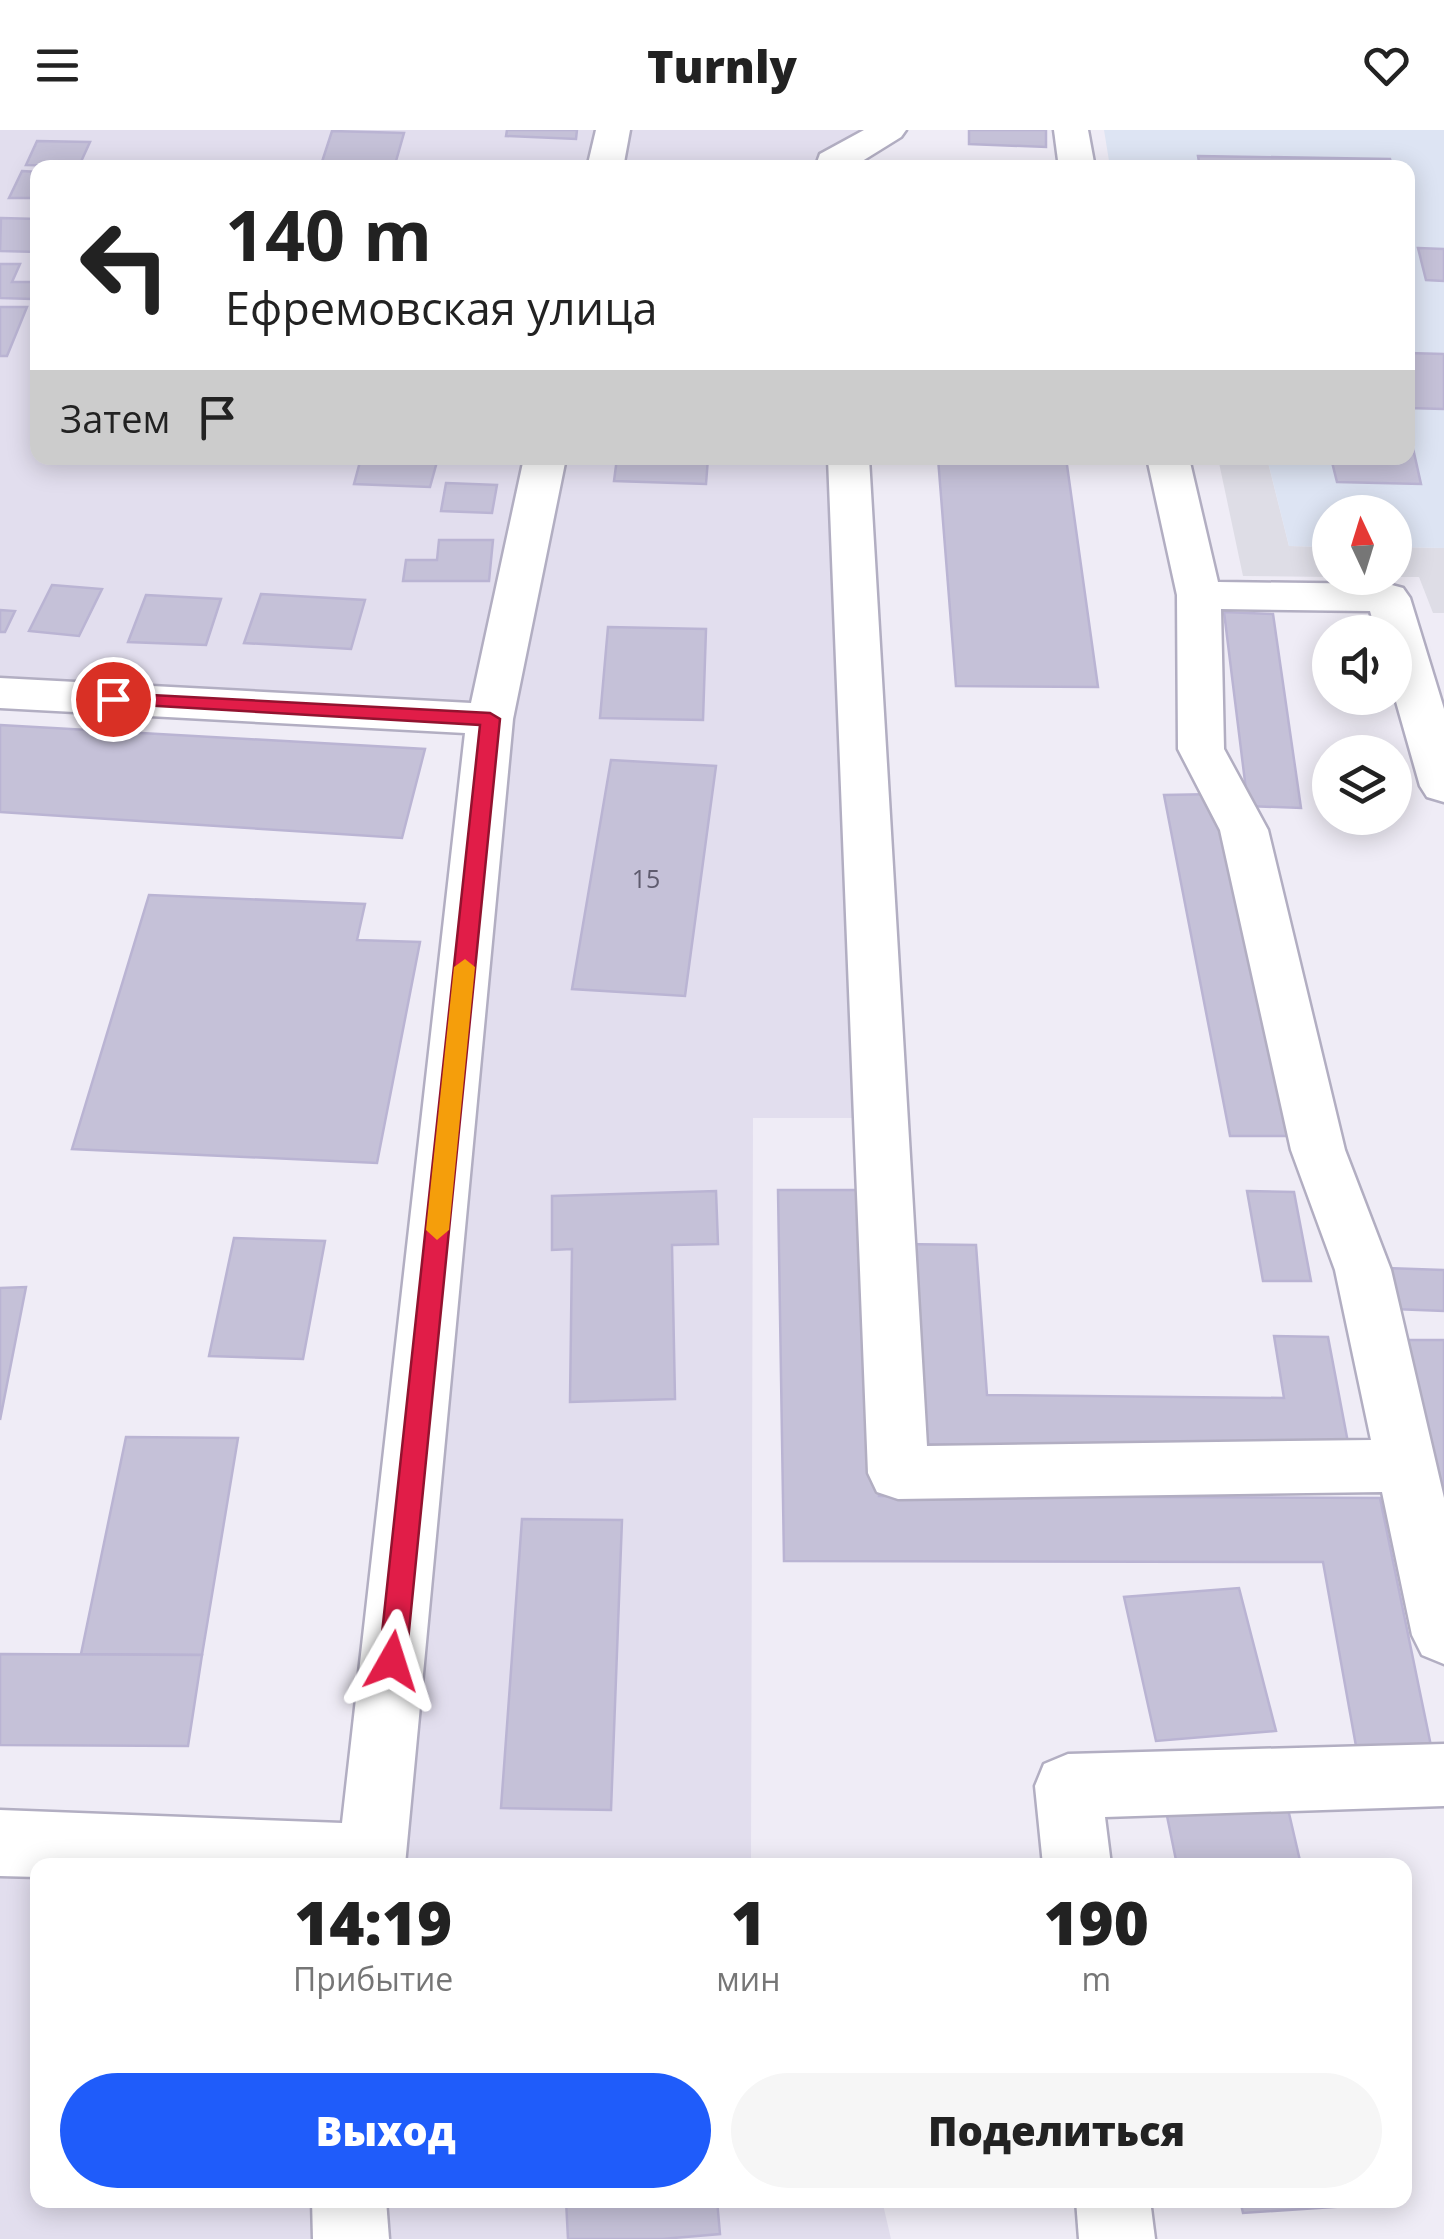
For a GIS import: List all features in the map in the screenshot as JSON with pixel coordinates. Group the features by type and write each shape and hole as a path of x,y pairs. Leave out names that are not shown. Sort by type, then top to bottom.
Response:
{"street":[{"path":"607,160 613,130"},
{"path":"836,160 888,130"},
{"path":"1070,130 1076,160"},
{"path":"372,1858 490,719 543,465"},
{"path":"848,465 898,1473 1406,1466"},
{"path":"1170,465 1199,594 1201,750 1244,830 1318,1150 1364,1270 1444,1635"},
{"path":"1199,594 1388,598 1444,786"},
{"path":"0,693 490,719"},
{"path":"1076,1858 1068,1786 1444,1775"},
{"path":"0,1844 306,1858"},
{"path":"349,2208 351,2239"},
{"path":"1114,2208 1117,2239"}],"shaded area":[{"path":"0,130 889,130 845,160 30,160 30,465 848,465 880,1118 753,1118 751,1858 30,1858 30,2208 884,2208 891,2239 0,2239 0,1843 371,1857 490,720 0,693"},
{"path":"1104,130 1444,130 1444,548 1412,547 1412,495 1312,495 1312,547 1289,546 1269,465 1415,465 1415,160 1109,160"},
{"path":"1219,465 1269,465 1289,546 1312,547 1312,577 1243,576"},
{"path":"1412,547 1444,548 1444,613 1433,613 1419,577 1412,577"}],"building":[{"path":"507,130 577,130 576,139 506,136"},
{"path":"969,130 1046,130 1046,147 969,144"},
{"path":"332,131 404,133 396,160 323,160"},
{"path":"37,141 90,142 82,160 30,160 30,165 26,165"},
{"path":"1198,156 1390,160 1199,160"},
{"path":"22,171 30,172 30,198 9,198"},
{"path":"1,218 30,219 30,252 0,251"},
{"path":"1418,248 1444,249 1444,281 1426,280"},
{"path":"0,264 20,264 12,282 30,282 30,299 0,298"},
{"path":"0,307 27,307 7,356 0,356"},
{"path":"1415,353 1444,354 1444,409 1415,408"},
{"path":"1415,457 1421,484 1337,482 1333,465 1415,465"},
{"path":"359,465 436,465 430,487 354,484"},
{"path":"616,465 707,465 706,484 614,481"},
{"path":"939,465 1067,465 1098,687 956,686"},
{"path":"446,483 497,485 492,513 441,511"},
{"path":"439,540 493,540 489,581 403,581 406,560 437,560"},
{"path":"52,585 102,589 79,636 29,631"},
{"path":"261,594 365,600 351,649 244,643"},
{"path":"146,595 221,599 206,645 128,642"},
{"path":"0,610 15,611 5,632 0,632"},
{"path":"1224,612 1273,614 1301,808 1248,806"},
{"path":"608,627 706,629 703,720 600,718"},
{"path":"0,725 425,749 402,838 0,812"},
{"path":"611,760 716,766 685,996 572,989"},
{"path":"1216,794 1288,1136 1230,1136 1164,795"},
{"path":"149,895 365,904 357,940 420,942 377,1163 72,1149"},
{"path":"778,1190 865,1190 879,1496 1380,1498 1431,1746 1356,1746 1323,1562 784,1561"},
{"path":"716,1191 718,1244 672,1245 675,1399 570,1402 572,1249 552,1250 552,1196"},
{"path":"1247,1191 1294,1192 1311,1281 1263,1281"},
{"path":"234,1238 325,1241 303,1359 209,1356"},
{"path":"902,1244 976,1245 987,1395 1284,1398 1274,1336 1328,1337 1349,1448 912,1444"},
{"path":"1386,1268 1444,1270 1444,1311 1394,1309"},
{"path":"26,1287 0,1420 0,1288"},
{"path":"1406,1340 1444,1340 1444,1524"},
{"path":"126,1437 238,1438 202,1655 81,1654"},
{"path":"522,1519 622,1520 611,1810 501,1808"},
{"path":"1239,1588 1276,1731 1156,1741 1124,1597"},
{"path":"0,1654 202,1655 188,1746 0,1745"},
{"path":"1288,1809 1299,1858 1176,1858 1167,1816"},
{"path":"566,2208 718,2208 720,2234 662,2239 568,2239"},
{"path":"1242,2208 1317,2208 1243,2213"}],"slow traffic":[{"path":"437,1230 465,967"}],"route":[{"path":"113,699 490,719 392,1661"}]}
